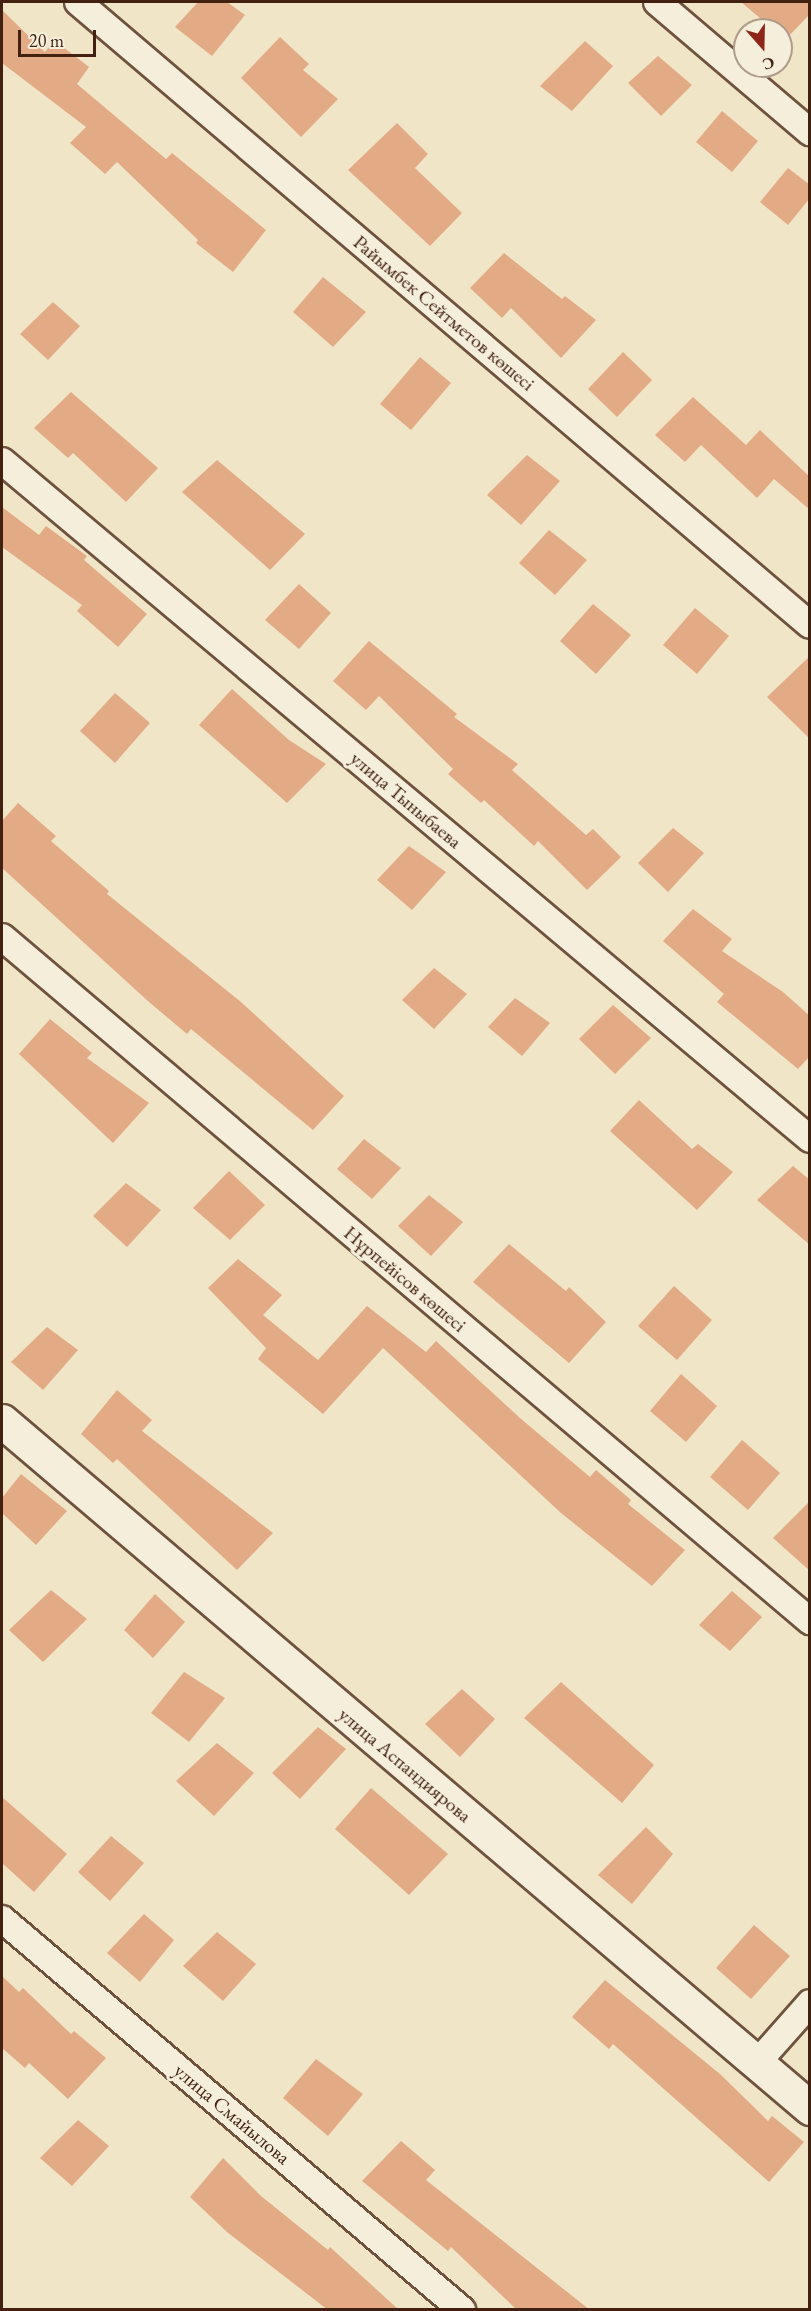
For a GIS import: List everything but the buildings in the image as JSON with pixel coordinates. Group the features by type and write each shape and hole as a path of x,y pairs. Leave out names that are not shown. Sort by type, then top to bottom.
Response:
{"street":[{"name":"Райымбек Сейтметов көшесі","path":"78,2 810,625"},
{"path":"657,2 810,132"},
{"name":"улица Тыныбаева","path":"2,461 810,1139"},
{"name":"Нұрпейісов көшесі","path":"2,937 810,1621"},
{"name":"улица Аспандиярова","path":"2,1421 810,2108"},
{"name":"улица Смайылова","path":"2,1919 462,2310"},
{"path":"757,2063 810,2003"}]}
